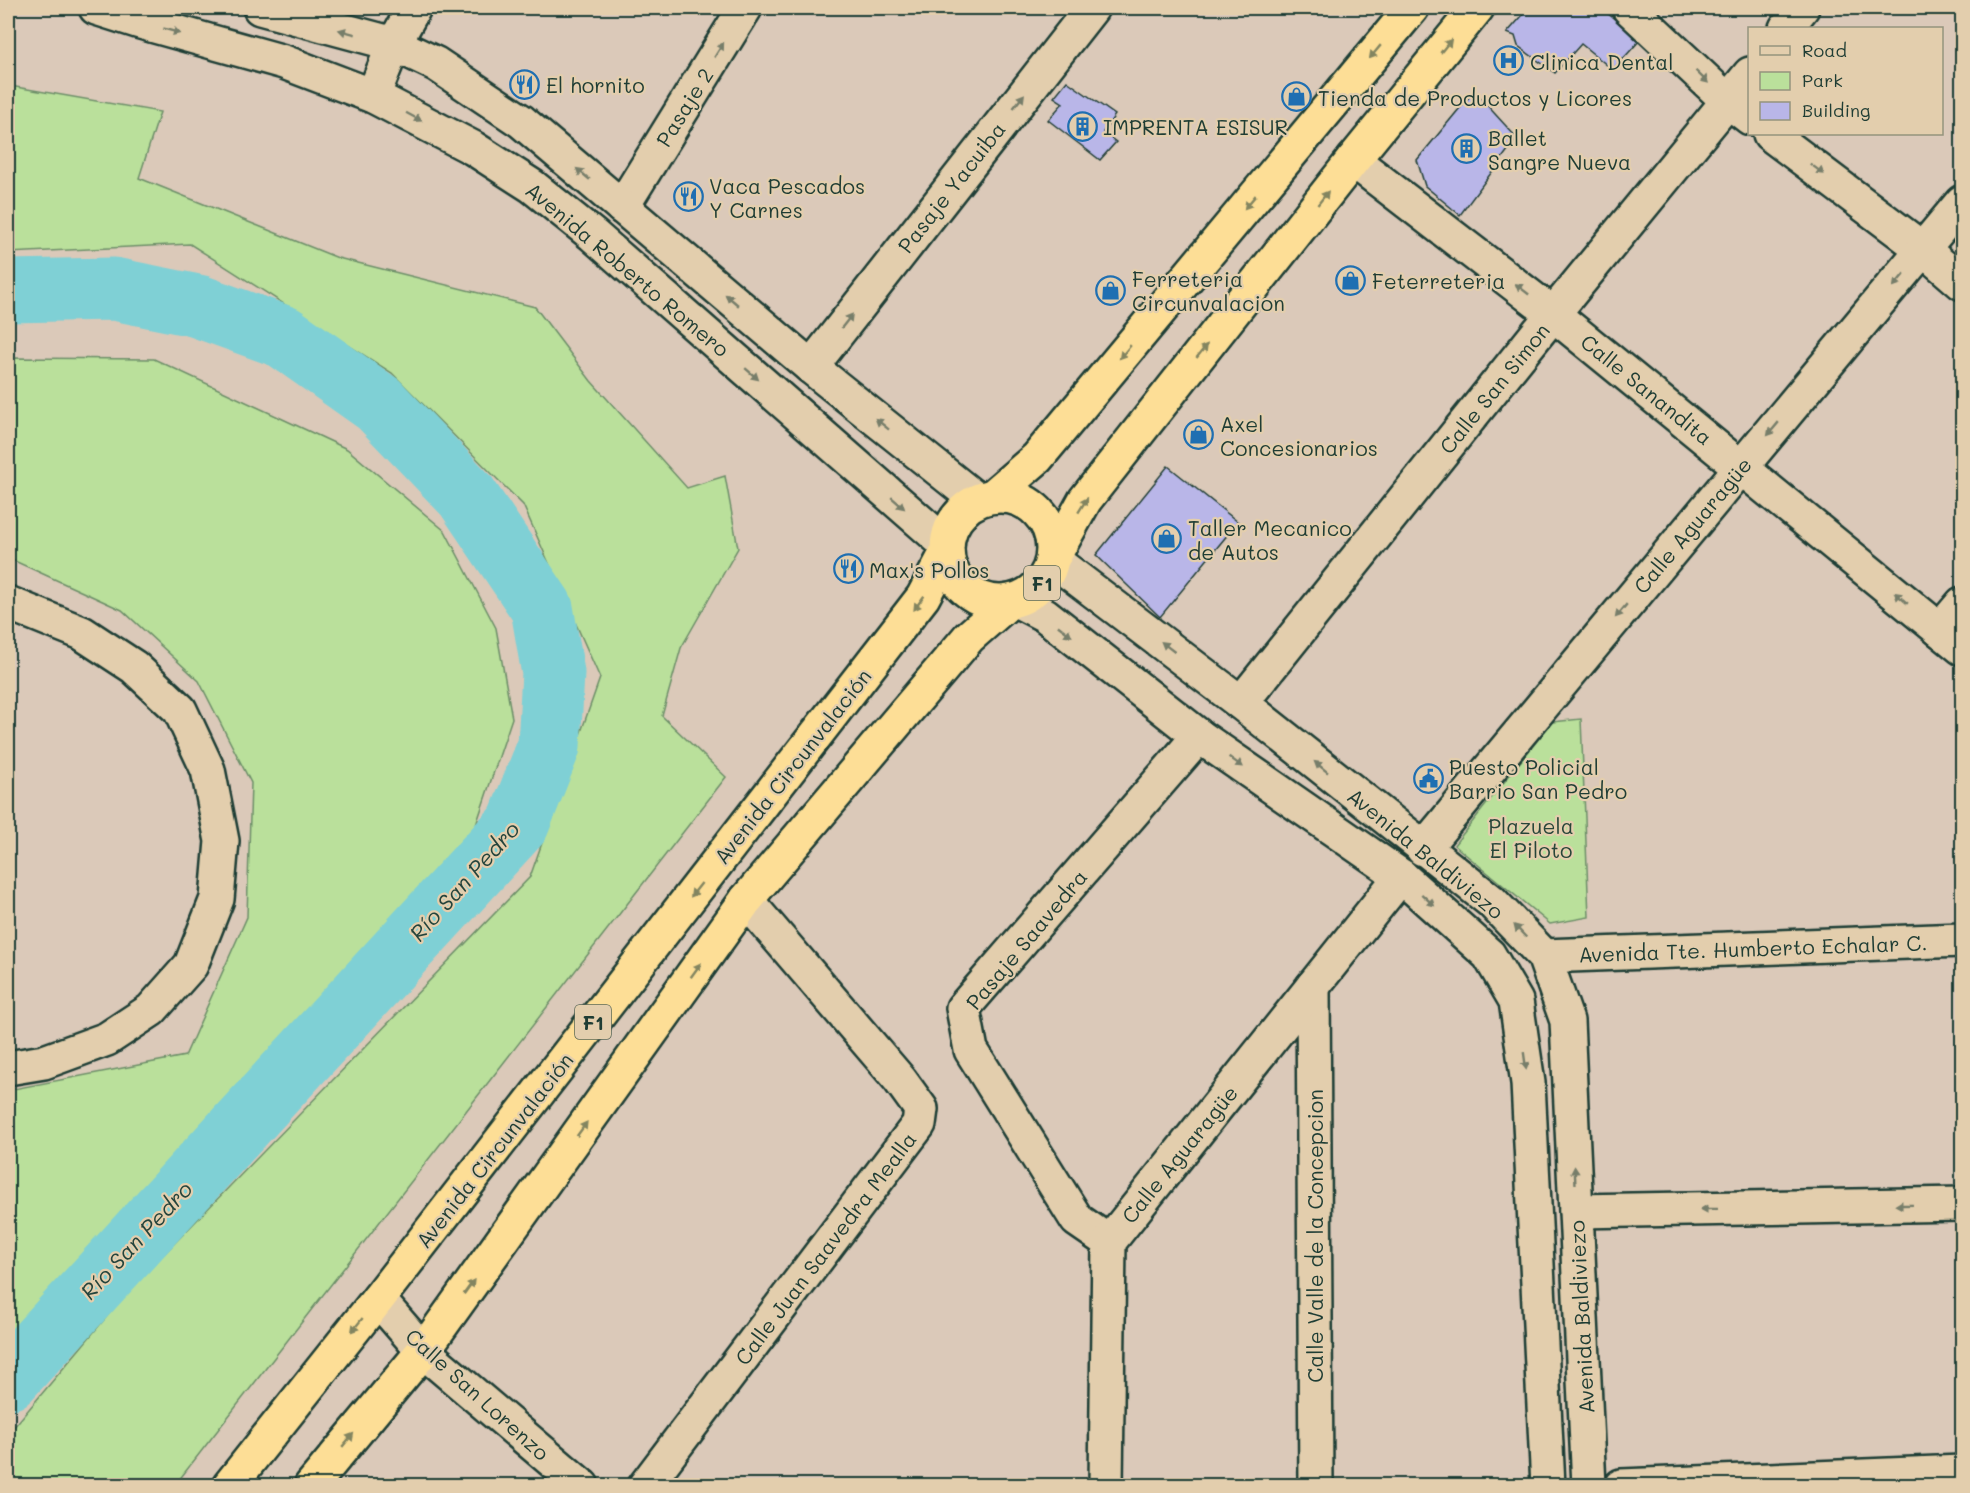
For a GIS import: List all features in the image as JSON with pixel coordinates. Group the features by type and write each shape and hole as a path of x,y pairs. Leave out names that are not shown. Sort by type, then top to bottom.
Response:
{"highway":[{"name":"F1","path":"1413,8 1037,458 986,498 959,514 953,523 947,549 950,567 957,580 968,591 995,602 1013,601 1024,597 1040,585 1085,500 1353,160 1477,8"},
{"name":"F1","path":"986,498 1014,497 1031,505 1045,519 1053,537 1053,558"},
{"name":"Avenida Circunvalación","path":"229,1485 378,1299 923,597 947,549"},
{"name":"F1","path":"311,1485 423,1351 746,900 969,637 1013,601"}],"street":[{"name":"Avenida Roberto Romero","path":"96,8 284,62 373,96 473,148 532,186 602,242 947,549"},
{"name":"Avenida Roberto Romero","path":"260,8 394,44 436,64 521,121 811,367 986,498"},
{"path":"373,96 394,44 414,8"},
{"name":"Pasaje 2","path":"622,207 745,8"},
{"name":"Pasaje Yacuiba","path":"811,367 1092,8"},
{"path":"1629,8 1739,110"},
{"path":"1787,27 1802,8"},
{"name":"Calle San Simon","path":"1240,703 1553,314 1739,110 1748,78"},
{"path":"1771,135 1924,250 1962,283"},
{"name":"Calle Sanandita","path":"1353,160 1553,314 1951,639"},
{"name":"Calle Aguaragüe","path":"1423,849 1962,202"},
{"name":"Avenida Baldiviezo","path":"1053,558 1491,901 1544,956 1567,1021 1589,1485"},
{"name":"Avenida Baldiviezo","path":"1013,601 1045,615 1199,736 1401,876 1489,955 1516,1001 1528,1083 1548,1485"},
{"path":"8,603 82,633 134,667 180,710 208,770 222,841 217,900 191,965 151,1010 107,1039 44,1062 8,1068"},
{"path":"1951,639 1962,604"},
{"name":"Pasaje Saavedra","path":"1109,1242 1077,1220 1052,1180 971,1050 963,1008 1199,736"},
{"name":"Calle Aguaragüe","path":"1106,1485 1109,1242 1401,876"},
{"name":"Calle Juan Saavedra Mealla","path":"645,1485 919,1124 921,1109 900,1080 746,900"},
{"name":"Avenida Tte. Humberto Echalar C.","path":"1544,956 1962,940"},
{"name":"Calle Valle de la Concepcion","path":"1313,986 1316,1485"},
{"path":"1576,1211 1962,1204"},
{"name":"Calle San Lorenzo","path":"378,1299 423,1351 582,1485"},
{"path":"1622,1485 1850,1481 1962,1472"}],"green space":[{"path":"10,86 160,112 139,178 338,258 535,307 591,381 687,488 725,476 738,548 681,648 662,716 726,777 175,1485 8,1485 8,1434 130,1289 530,877 600,678 523,505 392,373 190,244 8,253 8,99"},
{"path":"8,358 154,359 347,449 445,531 496,628 512,718 475,828 240,1086 8,1359 8,1090 185,1056 247,917 251,783 199,681 122,610 8,558"},
{"name":"Plazuela El Piloto","path":"1581,719 1589,917 1550,924 1454,845 1552,722"}],"building":[{"path":"1529,8 1601,8 1640,40 1613,70 1581,44 1555,73 1518,46 1515,36 1507,33"},
{"name":"IMPRENTA ESISUR","path":"1067,81 1115,115 1103,132 1116,142 1100,160 1048,120 1063,103 1054,97"},
{"name":"Ballet Sangre Nueva","path":"1474,91 1517,138 1460,215 1425,186 1417,160"},
{"name":"Taller Mecanico de Autos","path":"1168,466 1238,522 1160,617 1096,555"}],"waterway":[{"name":"Río San Pedro","path":"8,291 114,289 198,306 284,337 379,404 466,495 542,608 553,673 549,746 518,824 8,1379"}],"place":[{"name":"Clinica Dental","path":"1509,61"},
{"name":"El hornito","path":"525,84"},
{"name":"Tienda de Productos y Licores","path":"1297,97"},
{"name":"IMPRENTA ESISUR","path":"1082,126"},
{"name":"Ballet Sangre Nueva","path":"1467,149"},
{"name":"Vaca Pescados Y Carnes","path":"688,197"},
{"name":"Feterreteria","path":"1351,280"},
{"name":"Ferreteria Circunvalacion","path":"1111,290"},
{"name":"Axel Concesionarios","path":"1199,435"},
{"name":"Taller Mecanico de Autos","path":"1167,539"},
{"name":"Max's Pollos","path":"848,569"},
{"name":"Puesto Policial Barrio San Pedro","path":"1428,778"}]}
